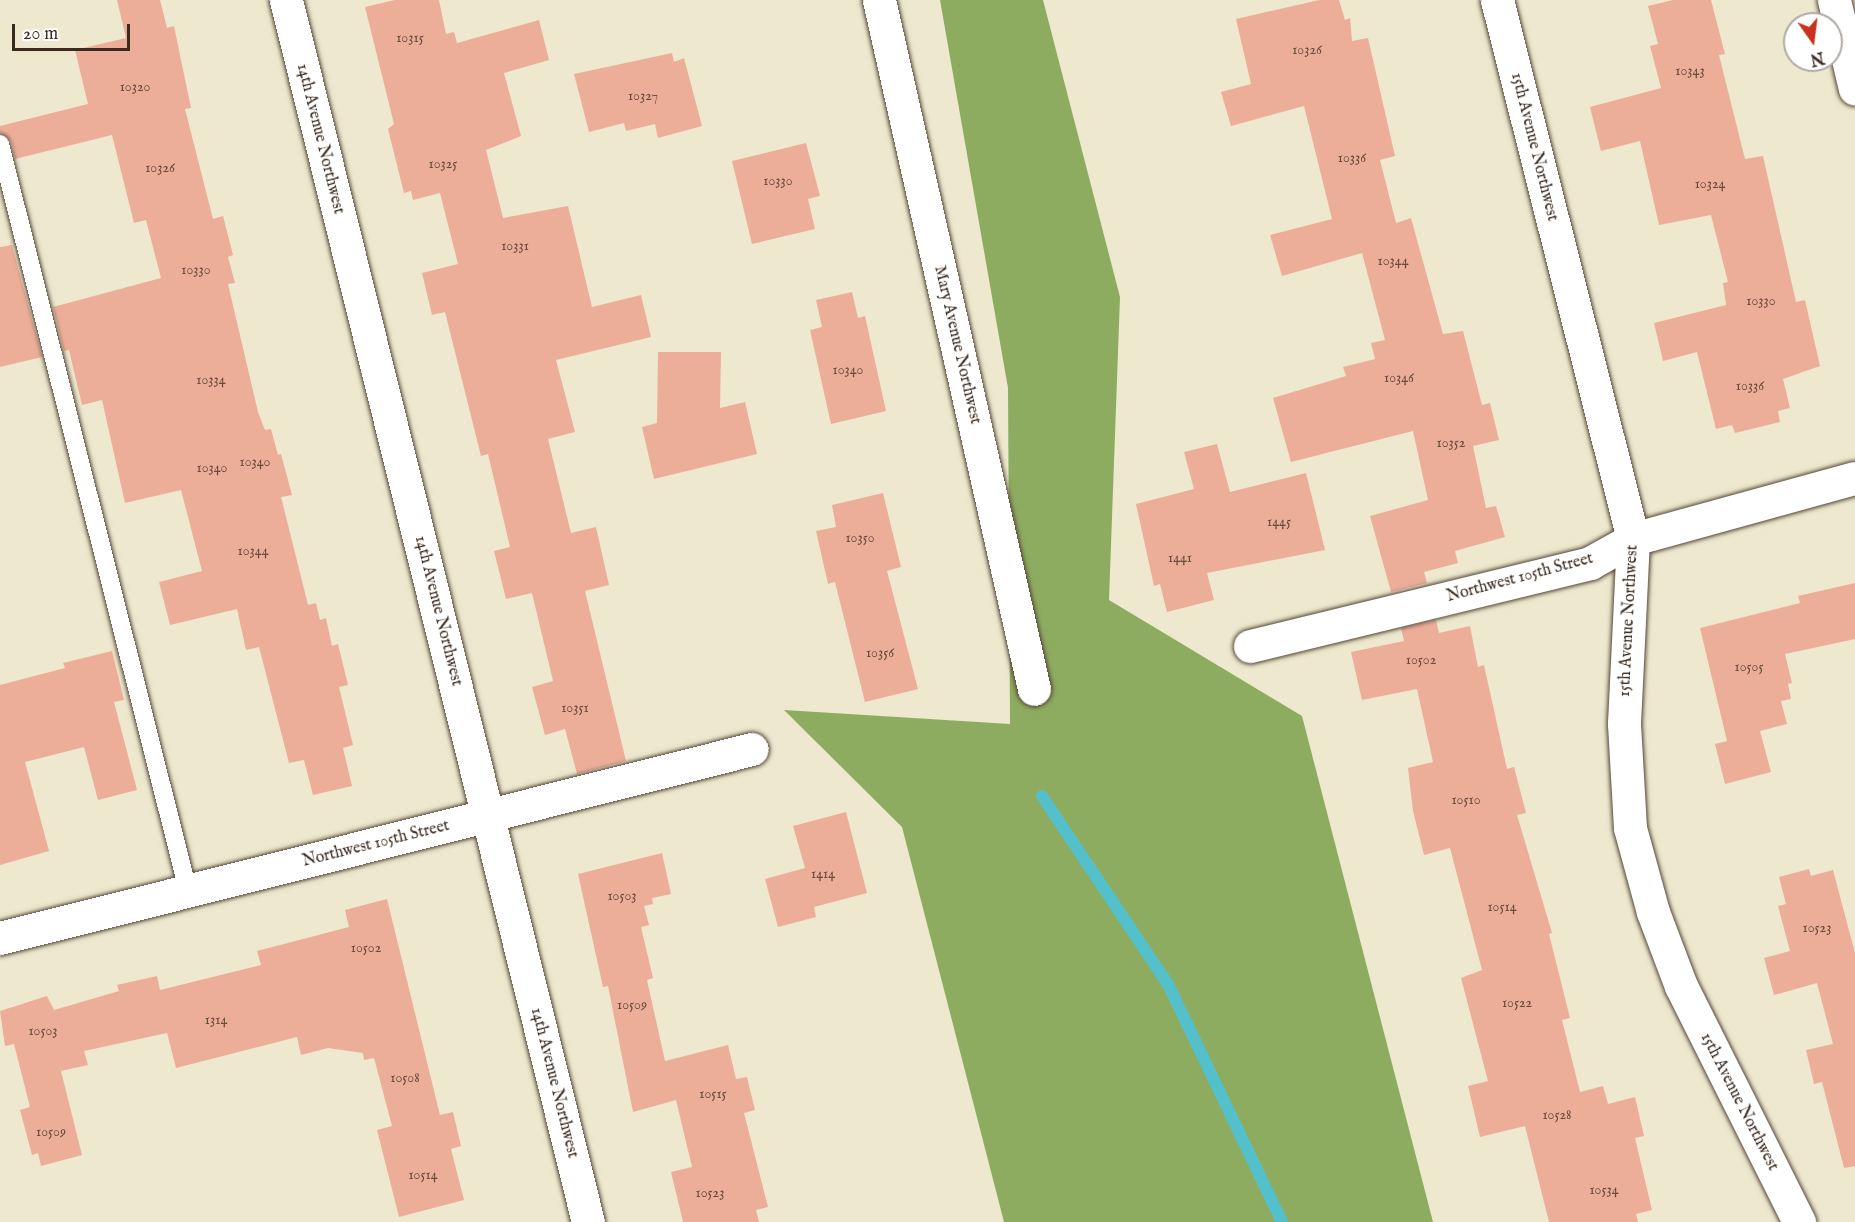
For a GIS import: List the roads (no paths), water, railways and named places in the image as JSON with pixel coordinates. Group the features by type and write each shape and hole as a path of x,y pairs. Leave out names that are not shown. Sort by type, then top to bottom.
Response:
{"street":[{"name":"14th Avenue Northwest","path":"286,0 588,1222"},
{"name":"Mary Avenue Northwest","path":"879,0 1034,689"},
{"name":"15th Avenue Northwest","path":"1497,0 1634,539 1624,724 1630,828 1653,912 1681,987 1799,1222"},
{"path":"1834,0 1855,89"},
{"name":"Northwest 105th Street","path":"1250,646 1590,563 1634,539 1855,478"},
{"name":"Northwest 105th Street","path":"0,938 752,749"}],"lane":[{"path":"0,144 188,891"}],"waterway":[{"path":"1042,796 1168,984 1282,1222"}]}
